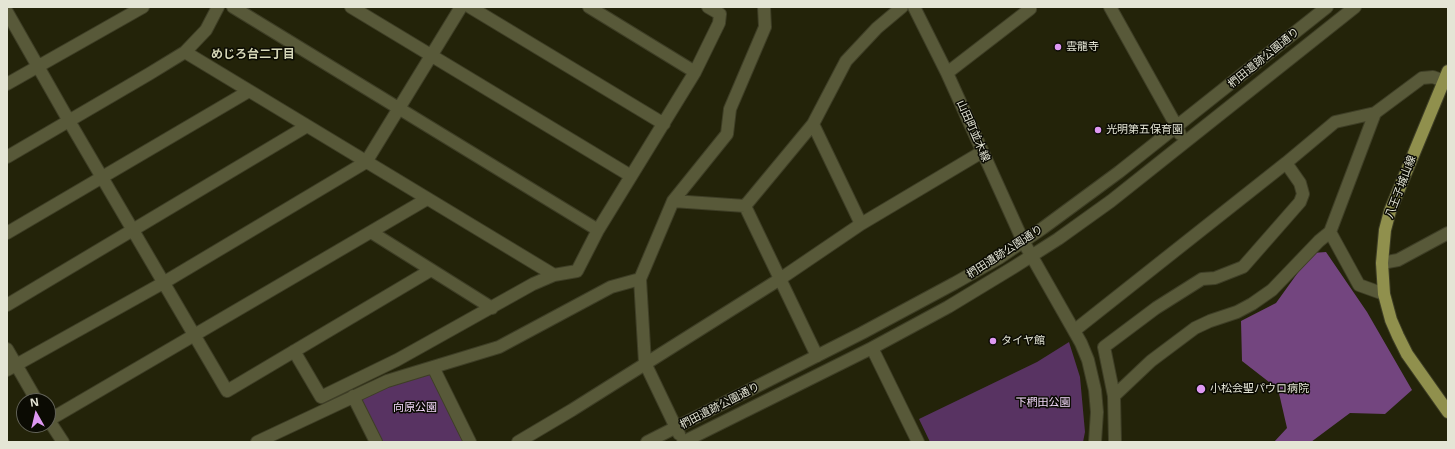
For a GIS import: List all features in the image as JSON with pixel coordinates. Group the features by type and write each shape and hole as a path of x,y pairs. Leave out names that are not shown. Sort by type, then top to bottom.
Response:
{"main road":[{"name":"八王子城山線","path":"1446,76 1390,211 1385,230 1382,263 1384,294 1391,320 1398,336 1407,354 1448,412"}],"street":[{"path":"18,7 7,13 227,391 431,270"},
{"path":"7,84 143,7"},
{"path":"7,157 185,52 206,30 218,7"},
{"path":"233,7 598,230"},
{"path":"351,7 631,176"},
{"path":"11,367 163,283 366,162 461,7"},
{"path":"470,7 664,124"},
{"path":"589,7 695,72"},
{"path":"294,352 320,397 397,360 533,284 554,275 577,271 598,230 695,72 719,24 720,14 708,7"},
{"path":"683,442 645,363 640,279 673,200 727,134 730,109 765,27 764,7"},
{"path":"745,206 814,124 846,61 877,28 902,7"},
{"name":"山田町並木線","path":"914,7 947,73 1023,241 1075,330 1088,360 1093,380 1097,412 1095,442"},
{"path":"1110,7 1177,127 1183,144"},
{"name":"椚田遺跡公園通り","path":"647,442 955,284 1023,241 1094,191 1177,127 1327,7"},
{"name":"椚田遺跡公園通り","path":"683,442 872,348 948,307 1031,256 1111,201 1355,7"},
{"path":"947,73 1030,8"},
{"path":"185,52 554,275"},
{"path":"1075,330 1286,163 1335,122 1375,113 1422,78 1446,76"},
{"path":"7,233 249,91"},
{"path":"1114,396 1151,361 1196,328 1237,312 1264,296 1330,232 1366,133 1375,113"},
{"path":"814,124 861,224"},
{"path":"7,305 307,126"},
{"path":"518,442 572,410 780,279 861,224 982,152"},
{"path":"1115,442 1114,396 1104,347 1156,308 1202,279 1215,278 1243,267 1300,202 1303,194 1300,183 1286,163"},
{"path":"56,414 194,336 427,199"},
{"path":"673,200 745,206"},
{"path":"745,206 817,356"},
{"path":"371,232 492,308"},
{"path":"1330,232 1359,285 1384,294"},
{"path":"1382,263 1398,260 1448,233"},
{"path":"257,442 387,381 499,347 611,287 640,279"},
{"path":"872,348 918,442"},
{"path":"7,349 11,367 31,393"},
{"path":"433,367 470,442"},
{"path":"353,396 376,442"},
{"path":"56,431 63,442"}],"green space":[{"name":"下椚田公園","path":"1069,342 1080,377 1085,432 1083,442 930,442 919,419 1037,362"},
{"name":"向原公園","path":"433,367 470,442 376,442 353,396"}],"shaded area":[{"path":"1326,252 1367,312 1412,390 1385,414 1350,413 1311,442 1274,442 1287,428 1278,389 1242,361 1241,321 1276,303 1312,253"}],"place":[{"name":"雲龍寺","path":"1058,47"},
{"name":"光明第五保育園","path":"1098,130"},
{"name":"タイヤ館","path":"993,341"},
{"name":"小松会聖パウロ病院","path":"1201,389"}],"district":[{"name":"めじろ台二丁目","path":"253,55"}]}
